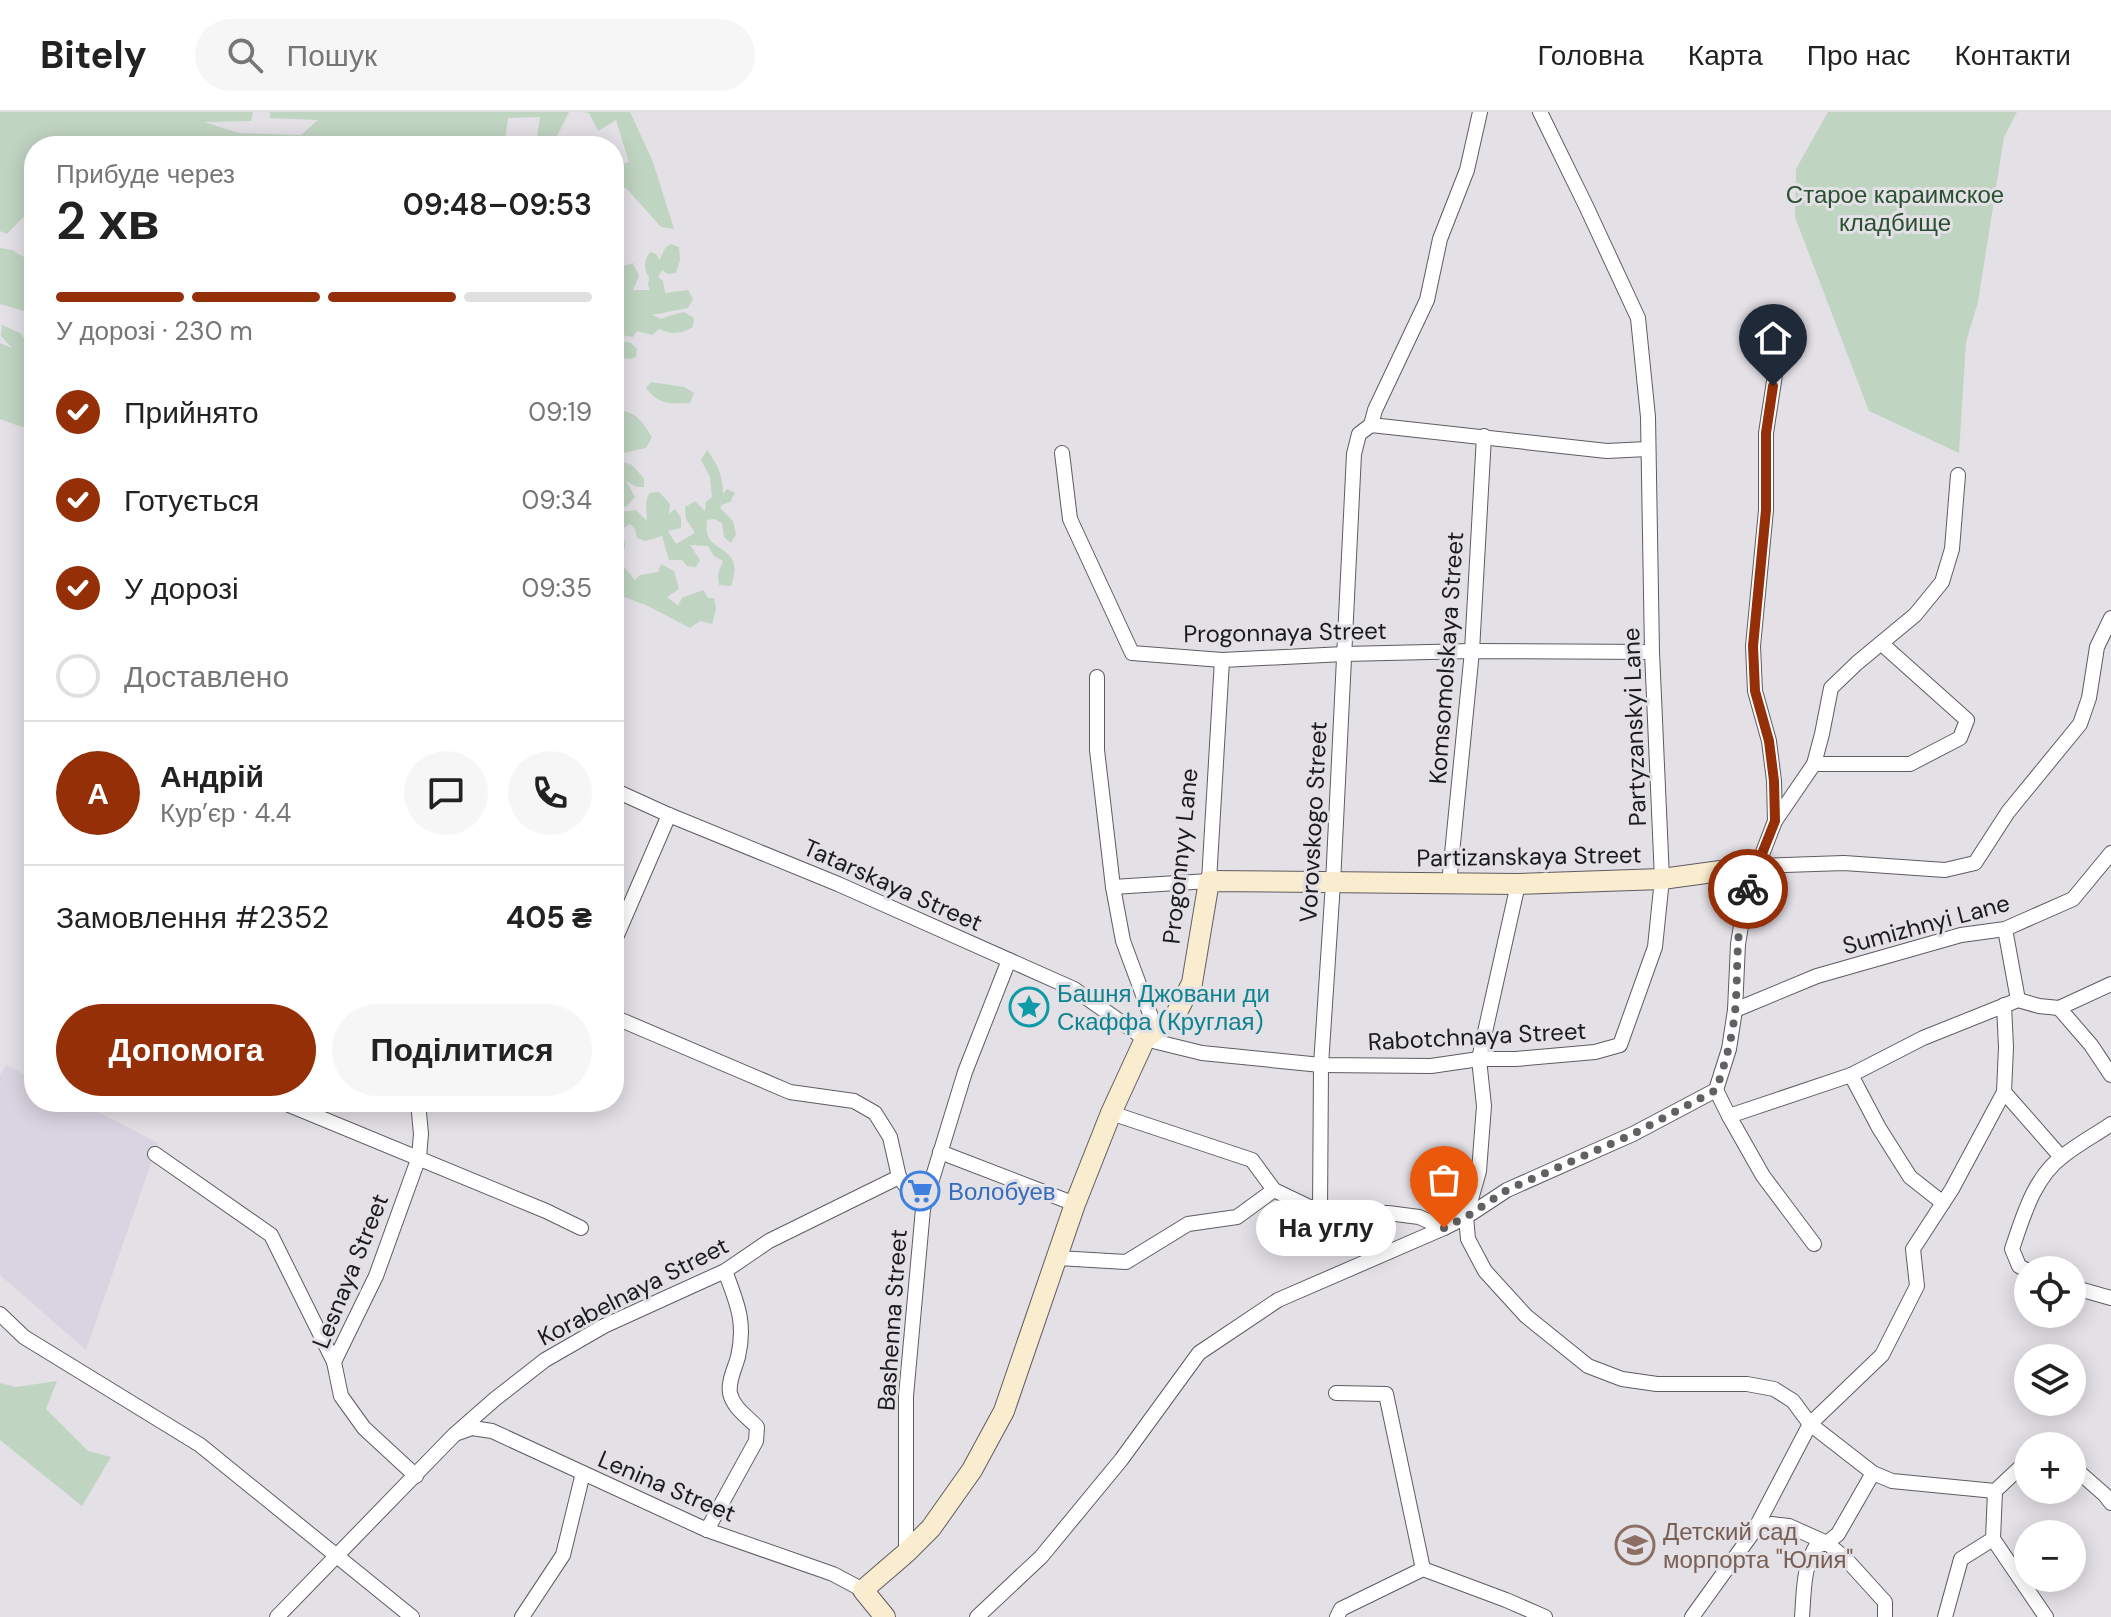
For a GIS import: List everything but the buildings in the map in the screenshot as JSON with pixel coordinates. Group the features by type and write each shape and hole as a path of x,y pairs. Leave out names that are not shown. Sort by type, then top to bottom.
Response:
{"street":[{"name":"Vorovskogo Street","path":"1320,1212 1321,1065 1354,454 1427,300 1440,239 1467,170 1480,112"},
{"name":"Partyzanskyi Lane","path":"1540,112 1638,318 1648,417 1652,652 1662,879 1655,947 1620,1045"},
{"path":"1775,821 1769,741 1755,691 1753,646 1766,510 1766,433 1777,362"},
{"path":"1365,430 1484,436 1607,451 1647,449"},
{"name":"Komsomolskaya Street","path":"1449,884 1472,651 1484,436"},
{"name":"Progonnaya Street","path":"1062,453 1070,519 1132,653 1222,660 1472,651 1652,652"},
{"path":"1814,1244 1763,1176 1716,1090 1729,1049 1746,896 1775,821 1814,764 1831,688 1915,615 1942,582 1952,549 1958,475"},
{"name":"Partizanskaya Street","path":"1113,887 1209,881 1518,884 1662,879 1757,866 1844,863 1945,870 1975,863 2008,812 2080,724 2089,698 2097,647 2111,618"},
{"path":"1814,764 1910,764 1960,738 1967,720 1882,644"},
{"name":"Progonnyy Lane","path":"863,1590 931,1528 972,1470 1004,1411 1075,1204 1111,1113 1151,1034 1176,1014 1192,983 1209,881 1222,660"},
{"path":"1097,677 1097,750 1113,887 1123,941 1151,1034"},
{"name":"Tatarskaya Street","path":"624,795 838,884 1074,989 1151,1034"},
{"path":"624,919 669,815"},
{"name":"Sumizhnyi Lane","path":"1735,1010 1817,976 1961,935 2005,929 2073,899 2111,853"},
{"path":"1518,884 1479,1059 1484,1106 1479,1171 1466,1217 1468,1239 1485,1271 1526,1316 1588,1366 1622,1379 1657,1384 1747,1384 1774,1389 1793,1401 1810,1424 1873,1473 1892,1481 1995,1491"},
{"path":"1692,1617 1754,1531 1810,1424 1882,1355 1917,1286 1913,1249 1943,1203 2004,1092 2011,1003 2005,929"},
{"name":"Bashenna Street","path":"906,1553 906,1396 923,1209 965,1072 1009,960"},
{"path":"1729,1116 1851,1075 1923,1038 2011,1003 2059,1008 2108,990"},
{"path":"2059,1008 2091,1045 2111,1075"},
{"path":"624,1021 790,1092 854,1101 875,1113 890,1137 899,1177 923,1209"},
{"name":"Rabotchnaya Street","path":"1151,1034 1202,1053 1321,1065 1431,1066 1479,1059 1595,1052 1620,1045"},
{"path":"1851,1075 1910,1177 1943,1203"},
{"path":"977,1617 1041,1557 1121,1460 1199,1353 1278,1300 1444,1228 1507,1190 1633,1134 1716,1090"},
{"path":"2004,1092 2061,1157"},
{"path":"307,1112 581,1228"},
{"name":"Lesnaya Street","path":"416,1476 364,1428 341,1396 334,1362 376,1276 419,1157 419,1112"},
{"path":"1111,1113 1252,1160 1274,1190 1320,1212 1388,1213 1419,1217 1444,1228"},
{"path":"2015,1256 2012,1249 2025,1208 2045,1174 2061,1157 2111,1124"},
{"path":"940,1152 1075,1204"},
{"path":"155,1154 271,1235 334,1362"},
{"name":"Korabelnaya Street","path":"277,1617 454,1435 545,1360 604,1326 725,1271 769,1241 899,1177"},
{"path":"1058,1258 1126,1262 1188,1224 1237,1217 1274,1190"},
{"path":"707,1530 756,1441 757,1427 735,1405 730,1392 741,1332 739,1307 725,1271"},
{"path":"2086,1291 2111,1298"},
{"path":"0,1314 24,1337 200,1445 412,1617"},
{"path":"1336,1393 1386,1394 1423,1569"},
{"name":"Lenina Street","path":"454,1435 472,1428 492,1431 707,1530 820,1569 863,1590"},
{"path":"522,1617 563,1555 583,1473"},
{"path":"1802,1617 1809,1558 1816,1546 1827,1543 1838,1534 1873,1473"},
{"path":"2014,1473 1995,1491 1993,1539 2046,1617"},
{"path":"2086,1478 2111,1503"},
{"path":"1754,1531 1772,1524 1789,1526 1827,1543 1885,1602 1885,1617"},
{"path":"1945,1617 1961,1559 1993,1539"},
{"path":"1337,1617 1341,1609 1423,1569 1545,1617"},
{"path":"863,1590 885,1617"}],"shaded area":[{"path":"6,1065 24,1074 24,1112 98,1112 158,1143 86,1350 0,1275 0,1075"}],"green space":[{"path":"0,112 253,112 251,121 204,122 239,133 301,135 318,120 270,118 270,112 569,112 557,136 537,136 540,117 508,118 505,136 24,136 24,216 7,234 0,231"},
{"path":"583,112 630,112 653,162 674,229 661,227 624,187 624,163 629,162 624,136 621,136 616,120 598,131 589,113"},
{"name":"Старое караимское кладбище","path":"1828,112 2017,112 2004,137 1978,302 1966,342 1959,453 1869,411 1795,217 1796,169"},
{"path":"671,244 679,247 680,260 676,273 668,274 662,270 658,277 663,281 665,293 688,290 693,299 688,308 652,315 661,319 684,312 694,318 693,327 676,333 659,329 652,335 637,331 633,337 624,335 624,266 633,263 639,276 633,290 650,290 646,258 650,252 660,260 665,248"},
{"path":"0,248 24,257 24,311 0,304"},
{"path":"2,325 20,333 24,338 24,427 0,419 0,343 12,348 1,336"},
{"path":"624,342 637,349 636,357 624,358"},
{"path":"651,382 684,387 694,393 690,403 665,402 646,388"},
{"path":"624,411 636,416 652,437 646,448 624,453"},
{"path":"707,450 719,471 723,494 727,489 735,493 730,502 720,508 733,521 736,534 731,543 724,537 722,523 707,520 710,540 731,557 734,564 731,586 719,585 718,574 723,561 714,556 708,546 690,545 700,560 696,567 687,566 682,560 669,560 662,536 645,541 637,538 630,524 624,528 624,512 636,510 647,521 649,493 659,492 670,504 669,514 675,509 681,518 681,528 668,531 676,544 695,533 686,519 685,507 695,501 705,511 706,502 712,497 710,477 701,460"},
{"path":"624,462 632,465 644,478 644,487 626,481 635,497 626,507"},
{"path":"661,564 674,571 679,589 667,597 678,606 682,598 703,590 708,598 714,598 716,609 712,624 700,621 690,628 624,597 624,567 635,580 640,575 658,572"},
{"path":"57,1381 46,1409 88,1451 111,1457 82,1506 0,1440 0,1383 16,1387"}],"way so far":[{"path":"1444,1228 1507,1190 1633,1134 1716,1090 1729,1049 1735,1010 1738,944 1748,889"}],"place":[{"name":"Башня Джовани ди Скаффа (Круглая)","path":"1029,1007"},
{"name":"Волобуев","path":"920,1191"},
{"name":"На углу","path":"1444,1228"},
{"name":"Детский сад морпорта \"Юлия\"","path":"1635,1545"}],"route":[{"path":"1748,889 1775,821 1769,741 1755,691 1753,646 1766,510 1766,433 1773,386"}]}
